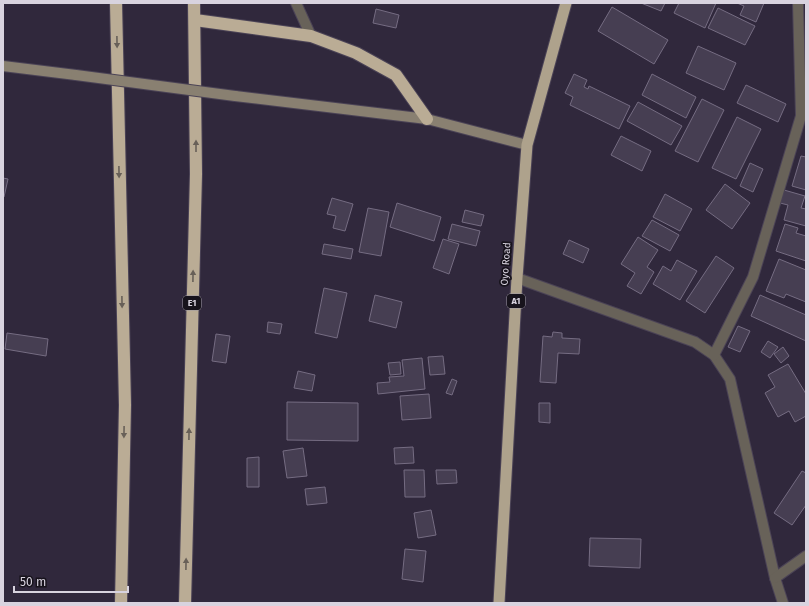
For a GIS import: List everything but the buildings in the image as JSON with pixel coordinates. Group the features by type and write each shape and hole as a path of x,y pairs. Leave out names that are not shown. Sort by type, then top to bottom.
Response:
{"highway":[{"path":"116,3 125,405 121,603"},
{"name":"E1","path":"185,603 196,174 194,3"},
{"name":"Oyo Road","path":"499,603 517,278 527,145 566,3"},
{"path":"194,20 311,36 356,53 396,75 427,119"}],"main road":[{"path":"3,66 427,119 527,145"}],"street":[{"path":"296,3 311,36"},
{"path":"714,356 753,277 804,118 798,3"},
{"path":"517,278 695,342 714,356 730,379 775,578 783,603"},
{"path":"775,578 806,556"}]}
